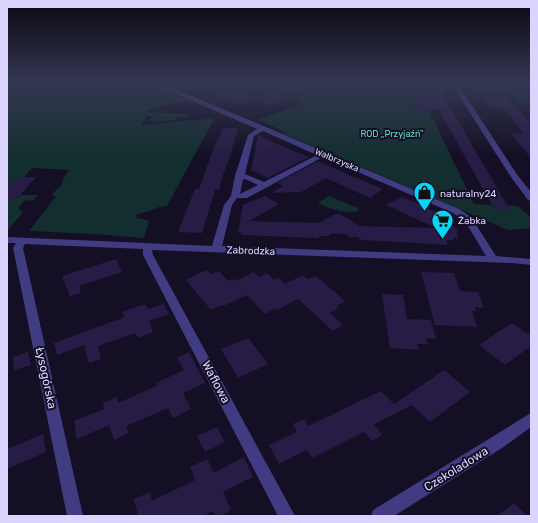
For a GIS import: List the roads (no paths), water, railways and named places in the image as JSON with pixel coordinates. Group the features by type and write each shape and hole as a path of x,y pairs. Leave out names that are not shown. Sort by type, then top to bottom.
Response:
{"street":[{"name":"Wałbrzyska","path":"215,107 456,211 468,219 494,260"},
{"path":"470,107 515,178 531,198"},
{"path":"216,249 228,205 235,196 239,176 251,135 264,128"},
{"path":"235,196 244,196 324,154"},
{"path":"239,176 247,176 264,185"},
{"name":"Zabrodzka","path":"7,240 494,260"},
{"name":"Łysogórska","path":"22,241 18,248 75,516"},
{"name":"Waflowa","path":"149,246 147,251 148,255 288,516"},
{"path":"494,260 531,262"},
{"path":"494,260 531,269"},
{"name":"Czekoladowa","path":"379,516 497,443 531,419"}],"place":[{"name":"naturalny24","path":"424,212"},
{"name":"Żabka","path":"442,240"}],"park label":[{"name":"ROD „Przyjaźń”","path":"392,134"}]}
